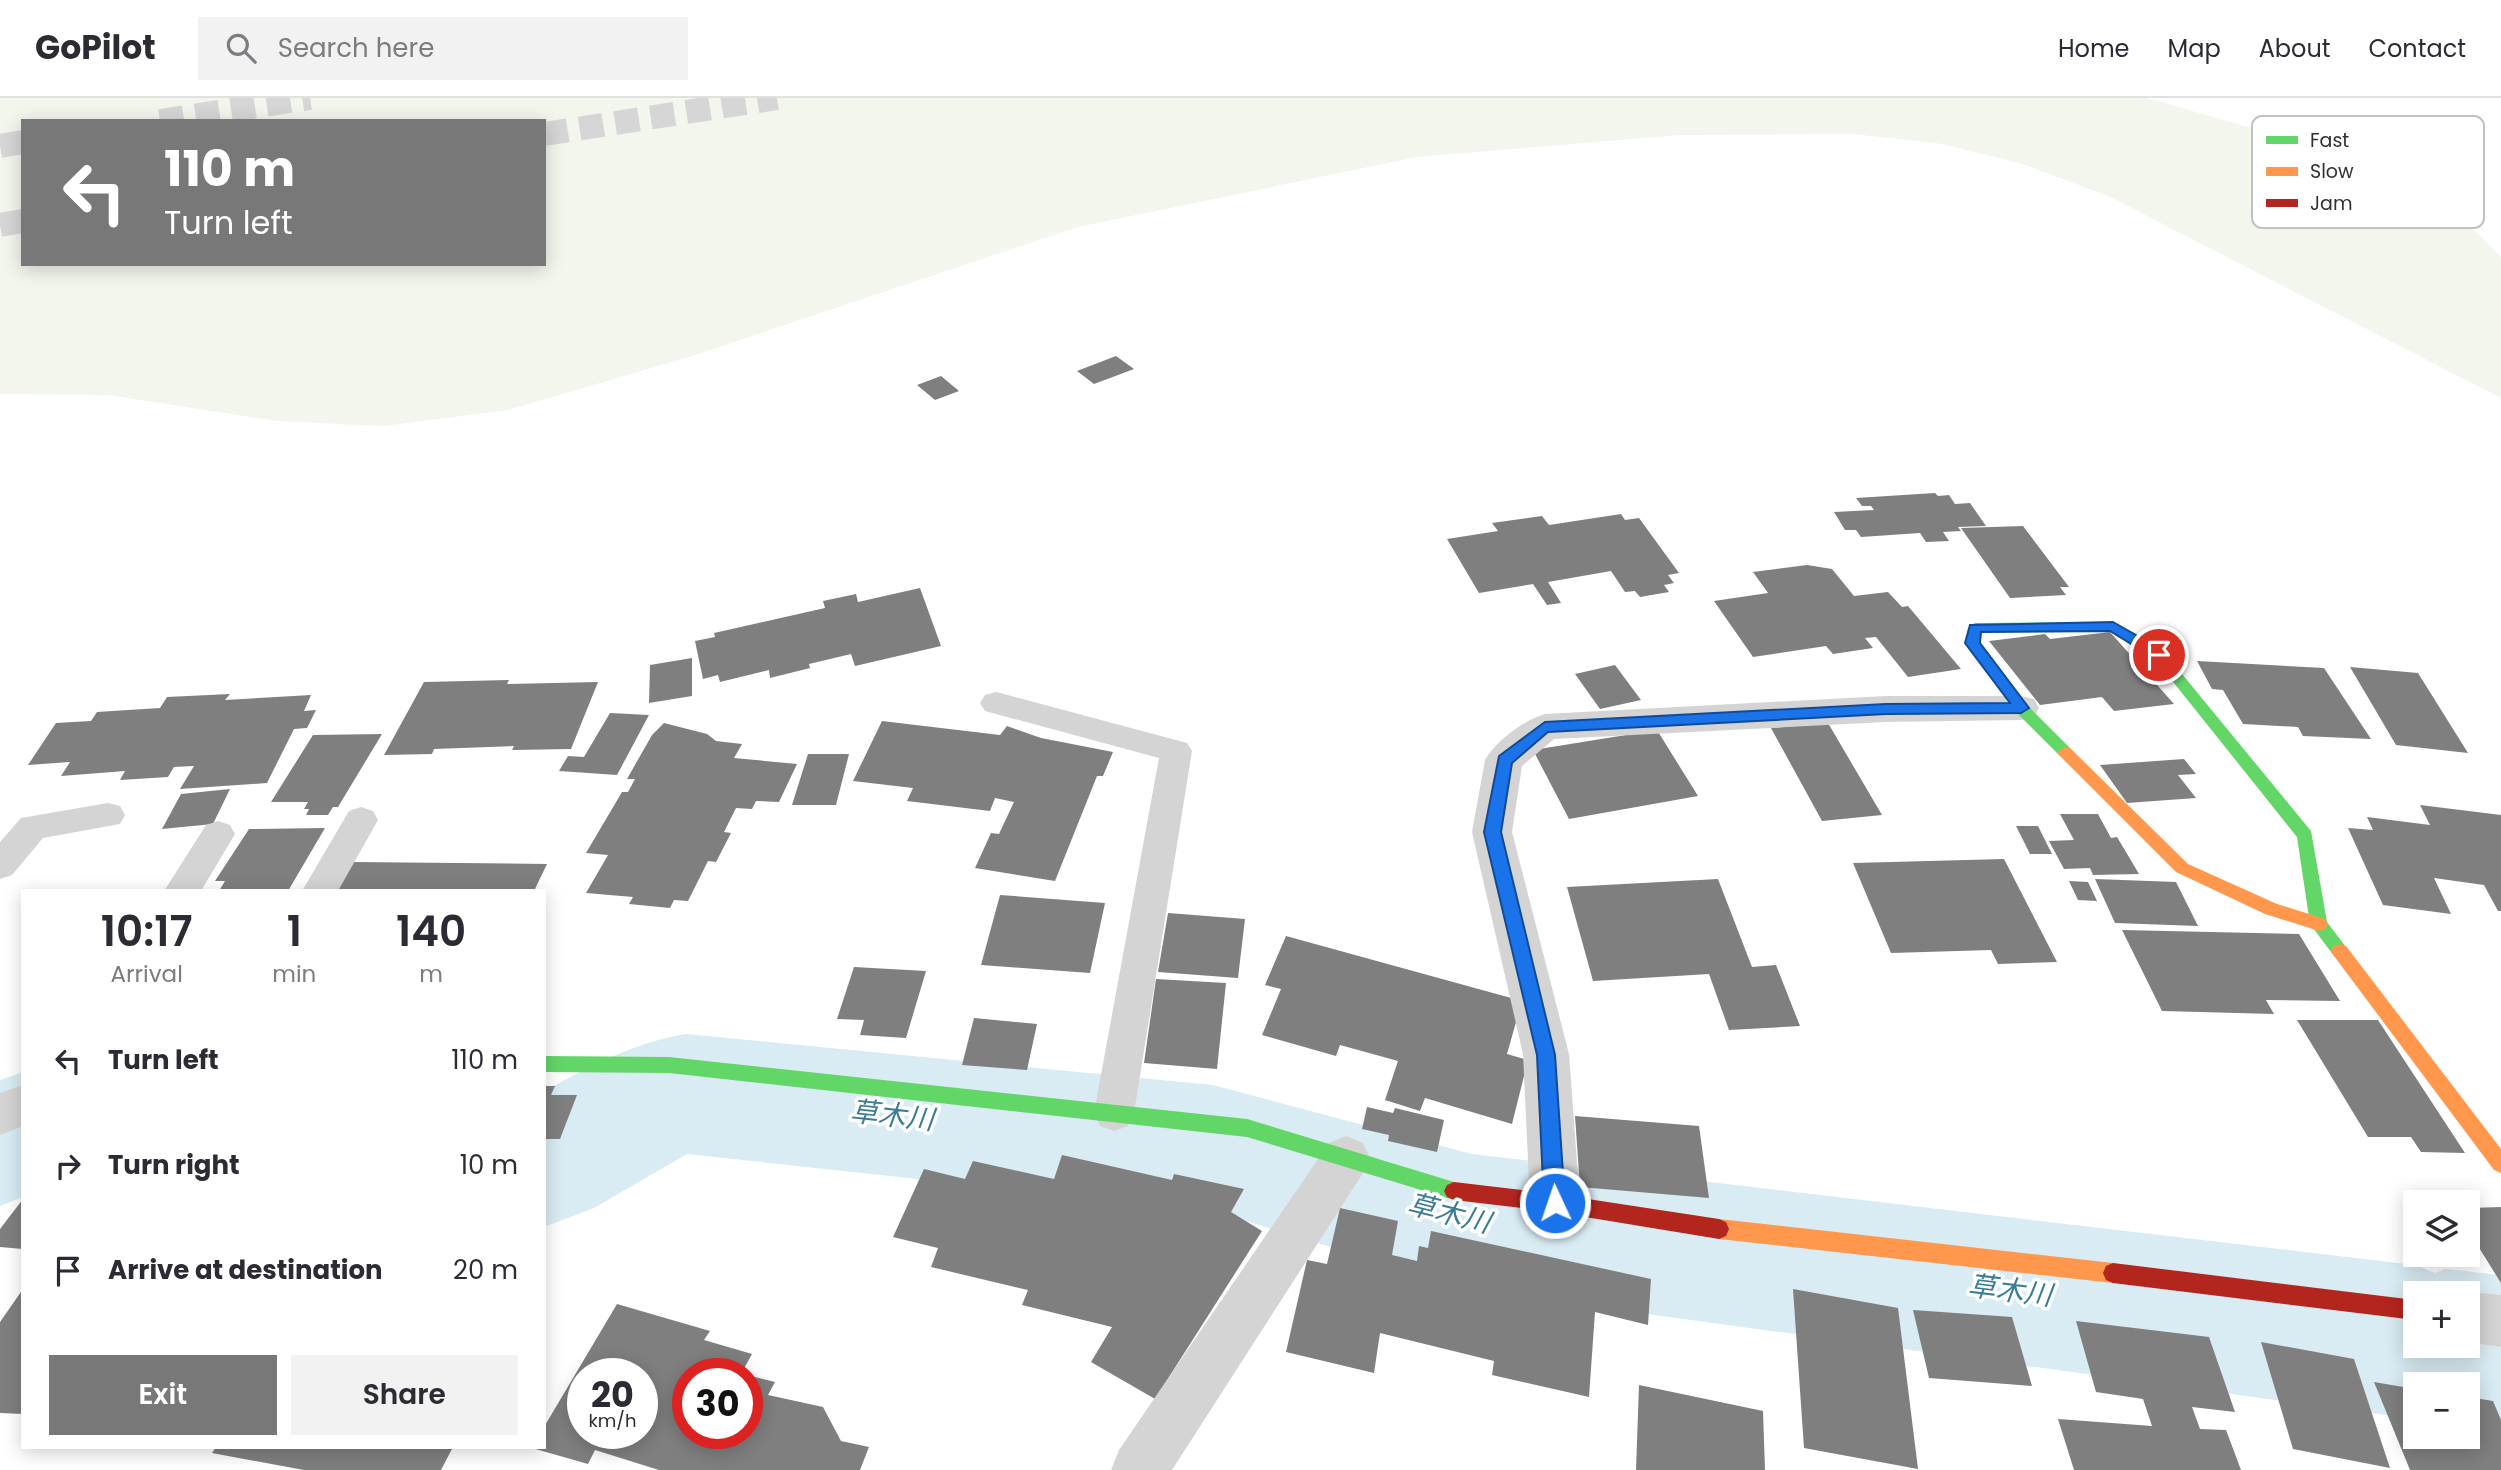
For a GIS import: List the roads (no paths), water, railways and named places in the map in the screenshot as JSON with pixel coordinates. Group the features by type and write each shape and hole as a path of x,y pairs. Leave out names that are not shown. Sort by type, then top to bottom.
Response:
{"street":[{"path":"2319,924 2271,909 2182,868 2021,708 1973,643 1975,628 2113,627 2159,655 2305,835 2319,924 2501,1164"},
{"path":"1555,1203 1546,1055 1492,832 1504,760 1545,727 1886,709 2021,708"},
{"path":"546,1064 668,1065 1247,1128 1335,1173 1555,1203 1749,1234 2198,1283 2403,1309"},
{"path":"0,1114 21,1106"},
{"path":"1139,1470 1335,1173"},
{"path":"2480,1318 2501,1321"}],"lane":[{"path":"996,703 1176,751 1114,1113"},
{"path":"0,866 33,827 108,815"},
{"path":"321,889 360,820"},
{"path":"183,889 218,834"}],"waterway":[{"name":"草木川","path":"546,1162 661,1098 686,1094 1213,1148 1472,1222 2403,1340"},
{"name":"草木川","path":"0,1143 21,1135"},
{"name":"草木川","path":"2480,1350 2501,1353"}],"tunnel":[{"path":"173,119 310,98"},
{"path":"546,134 777,98"},
{"path":"0,146 21,142"},
{"path":"0,225 21,221"}]}
